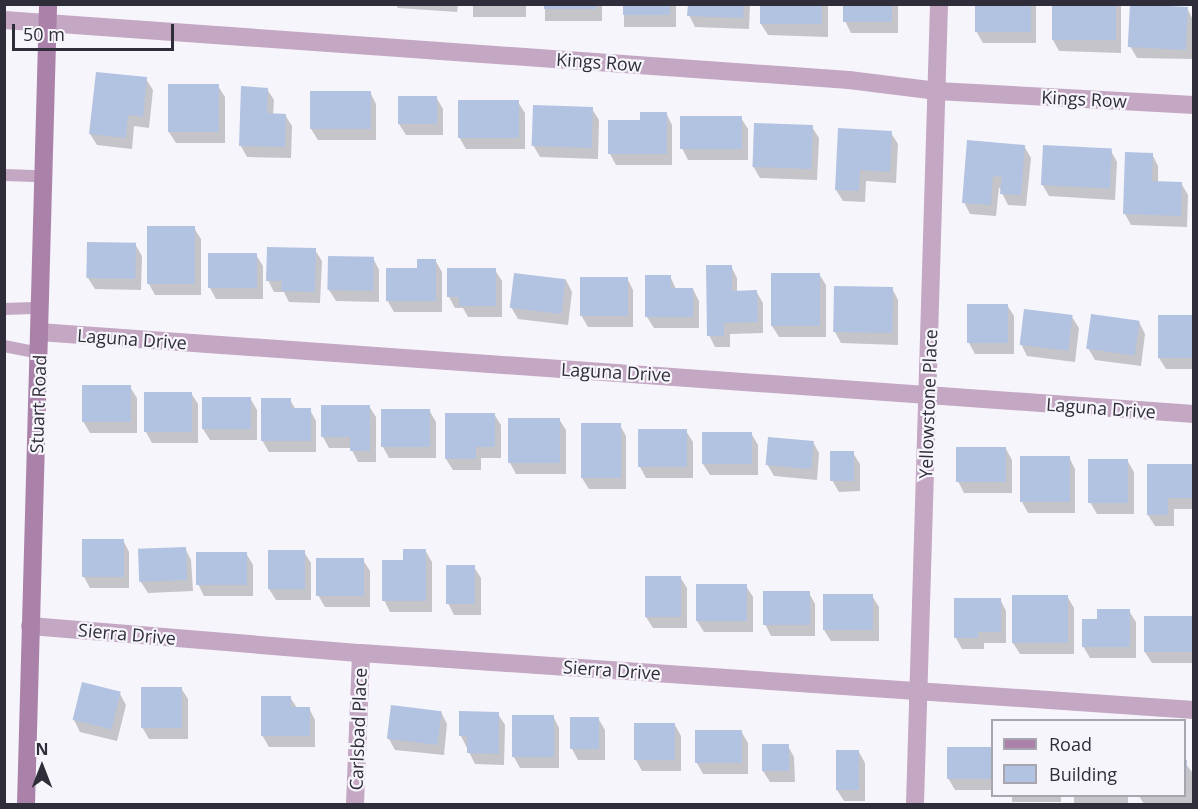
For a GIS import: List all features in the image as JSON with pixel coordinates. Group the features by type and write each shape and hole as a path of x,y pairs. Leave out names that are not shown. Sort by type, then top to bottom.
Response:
{"street":[{"name":"Yellowstone Place","path":"915,804 939,4"},
{"name":"Kings Row","path":"4,20 48,13 849,80 937,91 1194,105"},
{"name":"Stuart Road","path":"26,804 40,353 41,176 48,13"},
{"name":"Laguna Drive","path":"39,332 679,376 928,398 1194,414"},
{"name":"Sierra Drive","path":"30,626 361,653 918,693 1194,710"},
{"name":"Carlsbad Place","path":"355,804 361,653"}],"lane":[{"path":"4,175 41,176"},
{"path":"4,309 40,308"},
{"path":"4,346 40,353"}],"building":[{"path":"544,4 596,4 596,9 544,9"},
{"path":"623,4 670,4 670,15 623,15"},
{"path":"688,4 744,4 743,18 687,16"},
{"path":"760,4 822,4 822,24 760,24"},
{"path":"843,4 892,4 892,22 843,22"},
{"path":"975,4 1031,4 1031,32 975,32"},
{"path":"1052,4 1116,4 1116,40 1052,40"},
{"path":"1130,4 1188,7 1186,50 1128,47"},
{"path":"96,72 147,77 143,117 128,115 126,138 89,134"},
{"path":"168,84 219,84 219,132 168,132"},
{"path":"241,86 268,88 267,113 286,114 285,147 239,146"},
{"path":"310,91 371,91 371,129 310,129"},
{"path":"398,96 437,96 437,124 398,124"},
{"path":"458,100 519,100 519,138 458,138"},
{"path":"533,105 593,107 592,148 532,146"},
{"path":"640,112 667,112 667,154 608,154 608,120 640,120"},
{"path":"680,116 742,116 742,149 680,149"},
{"path":"754,123 813,125 811,169 752,167"},
{"path":"838,128 892,131 890,172 860,170 859,191 835,190"},
{"path":"967,140 1025,145 1021,195 1000,194 1002,177 993,176 991,205 962,203"},
{"path":"1043,145 1112,149 1110,189 1041,185"},
{"path":"1125,152 1153,153 1152,181 1182,182 1181,216 1123,214"},
{"path":"147,226 195,226 195,284 147,284"},
{"path":"87,242 136,243 135,279 86,278"},
{"path":"267,247 316,248 315,292 281,291 282,281 266,281"},
{"path":"208,253 257,253 257,288 208,288"},
{"path":"328,256 374,257 373,291 327,290"},
{"path":"417,259 436,259 436,301 386,301 386,268 417,268"},
{"path":"706,265 732,265 732,291 757,290 758,322 724,323 724,336 707,336"},
{"path":"447,268 496,268 496,306 459,306 459,297 447,297"},
{"path":"514,273 566,279 561,314 510,308"},
{"path":"771,273 820,273 820,326 771,326"},
{"path":"645,275 671,275 671,288 693,288 693,317 645,317"},
{"path":"580,277 628,277 628,316 580,316"},
{"path":"834,286 893,287 892,333 833,332"},
{"path":"967,304 1008,304 1008,343 967,343"},
{"path":"1024,309 1073,315 1068,351 1020,345"},
{"path":"1091,314 1140,321 1135,355 1086,349"},
{"path":"1158,315 1194,315 1194,358 1158,358"},
{"path":"82,385 131,385 131,422 82,422"},
{"path":"144,392 192,392 192,432 144,432"},
{"path":"202,397 251,397 251,429 202,429"},
{"path":"261,398 291,398 291,408 311,408 311,441 261,441"},
{"path":"321,405 370,405 370,451 350,451 350,437 321,437"},
{"path":"381,409 430,409 430,447 381,447"},
{"path":"445,413 495,413 495,447 476,447 476,459 445,459"},
{"path":"508,418 560,418 560,463 508,463"},
{"path":"581,423 621,423 621,478 581,478"},
{"path":"638,429 687,429 687,467 638,467"},
{"path":"702,432 752,432 752,464 702,464"},
{"path":"768,437 814,441 811,469 766,465"},
{"path":"956,447 1006,447 1006,482 956,482"},
{"path":"830,451 854,451 854,481 830,481"},
{"path":"1020,456 1070,456 1070,502 1020,502"},
{"path":"1088,459 1128,459 1128,503 1088,503"},
{"path":"1147,464 1194,464 1194,498 1168,498 1168,515 1147,515"},
{"path":"82,539 124,539 124,577 82,577"},
{"path":"186,547 187,580 139,582 138,549"},
{"path":"403,549 426,549 426,601 382,601 382,560 403,560"},
{"path":"268,550 305,550 305,589 268,589"},
{"path":"196,552 247,552 247,585 196,585"},
{"path":"316,558 364,558 364,596 316,596"},
{"path":"446,565 475,565 475,604 446,604"},
{"path":"645,576 681,576 681,617 645,617"},
{"path":"696,584 747,584 747,621 696,621"},
{"path":"763,591 810,591 810,625 763,625"},
{"path":"823,594 873,594 873,630 823,630"},
{"path":"1012,595 1068,595 1068,643 1012,643"},
{"path":"954,598 1001,598 1001,632 978,632 978,638 954,638"},
{"path":"1097,609 1130,609 1130,647 1082,647 1082,619 1097,619"},
{"path":"1144,616 1192,616 1192,652 1144,652"},
{"path":"82,682 121,692 111,730 73,720"},
{"path":"141,687 182,687 182,728 141,728"},
{"path":"261,696 291,696 291,707 310,707 310,736 261,736"},
{"path":"391,705 442,711 437,745 387,739"},
{"path":"459,711 499,712 499,754 467,753 467,736 459,736"},
{"path":"512,715 554,715 554,757 512,757"},
{"path":"570,717 599,717 599,749 570,749"},
{"path":"634,723 675,723 675,760 634,760"},
{"path":"695,730 742,730 742,763 695,763"},
{"path":"762,744 789,744 789,771 762,771"},
{"path":"947,747 991,747 991,779 947,779"},
{"path":"836,750 859,750 859,790 836,790"}]}
